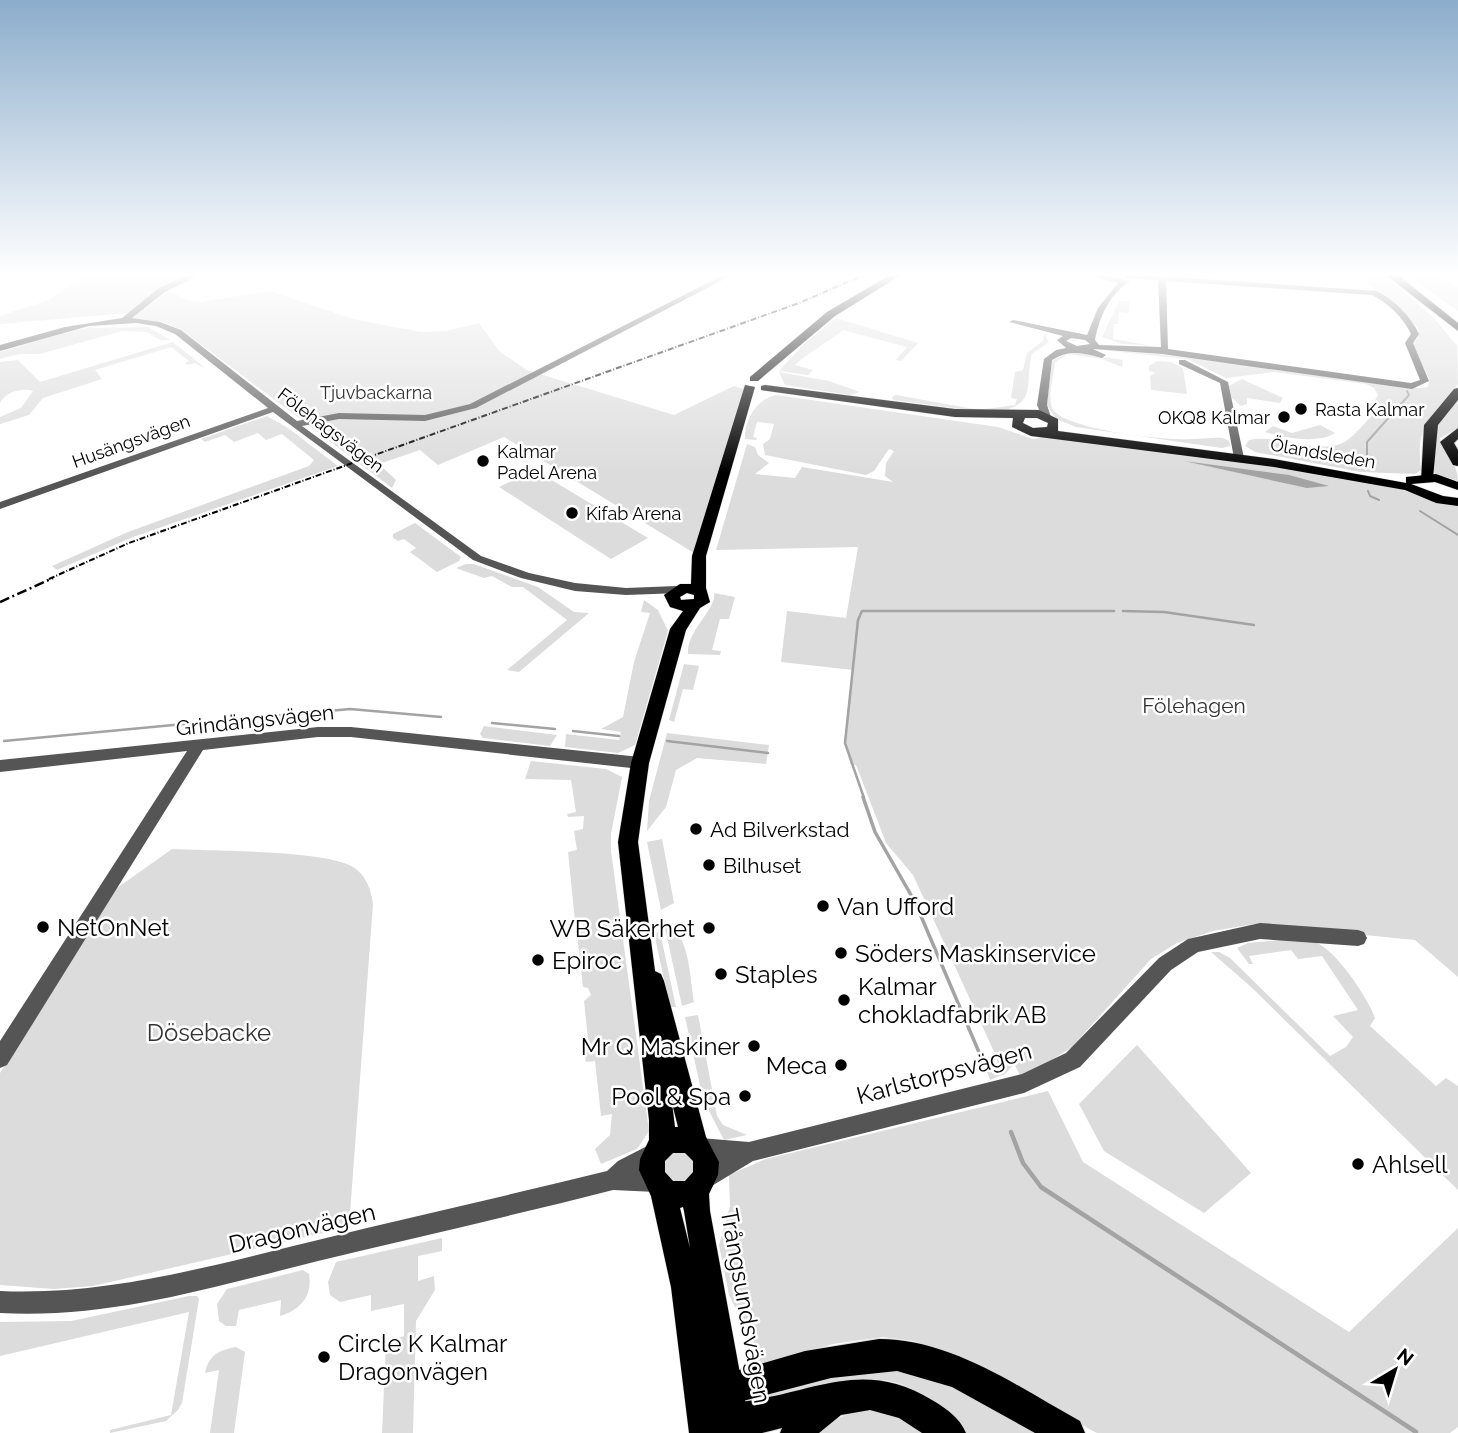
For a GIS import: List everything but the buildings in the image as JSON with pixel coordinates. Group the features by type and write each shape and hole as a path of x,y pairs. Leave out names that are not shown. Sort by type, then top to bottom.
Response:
{"highway":[{"path":"1424,479 1430,425 1458,392"},
{"path":"1458,432 1447,442 1458,463"},
{"path":"721,1417 868,1356 896,1355 926,1362 977,1384 1068,1433"},
{"path":"721,1417 867,1394 885,1396 920,1410 948,1433"},
{"path":"797,1433 823,1402"}],"main road":[{"path":"721,1417 653,1166 661,1148 663,1125 628,842 640,764 678,629 703,598 698,589 696,569 727,454 751,383 800,339"},
{"path":"742,410 766,385 772,366"},
{"name":"Ölandsleden","path":"751,383 1048,424 1377,477 1443,480 1458,486"},
{"name":"Ölandsleden","path":"955,413 1048,424"},
{"name":"Ölandsleden","path":"1238,455 1409,487 1458,502"},
{"path":"1424,479 1419,485 1426,494"},
{"path":"678,629 676,596 696,569"},
{"path":"676,596 698,589"},
{"path":"676,596 694,606"},
{"path":"640,934 697,1145 706,1160 699,1184 683,1195 660,1187"},
{"path":"661,1148 682,1138 697,1145"},
{"name":"Trångsundsvägen","path":"699,1184 697,1211 721,1417"},
{"path":"685,1287 700,1332 721,1417"}],"street":[{"name":"Fölehagsvägen","path":"0,348 34,339"},
{"name":"Fölehagsvägen","path":"187,339 295,425 477,558 535,580 676,596"},
{"path":"295,425 332,414 410,419 442,416 500,395 607,339"},
{"path":"1057,339 1076,349 1114,356 1186,363 1224,383 1238,455"},
{"path":"1021,420 1033,405 1039,356 1065,339"},
{"path":"1082,339 1131,350 1162,351 1387,383 1424,384 1409,343 1412,339"},
{"path":"1093,339 1093,343"},
{"path":"1162,351 1165,348 1165,339"},
{"path":"1048,424 1042,405 1048,359 1059,352 1093,343"},
{"path":"1093,343 1114,356"},
{"name":"Husängsvägen","path":"0,506 274,409"},
{"name":"Grindängsvägen","path":"0,766 351,732 640,764"},
{"path":"0,1058 198,746"},
{"name":"Karlstorpsvägen","path":"699,1184 749,1152 1024,1083 1055,1069 1073,1060 1165,964 1194,945 1260,931 1358,938"},
{"name":"Karlstorpsvägen","path":"697,1145 749,1152"},
{"name":"Dragonvägen","path":"613,1180 625,1168 661,1148"},
{"name":"Dragonvägen","path":"0,1302 35,1306 78,1303 215,1275 613,1180 660,1187"}],"green space":[{"path":"45,339 94,339 40,354 19,354 0,359 0,352"},
{"name":"Tjuvbackarna","path":"194,339 490,339 500,352 527,370 674,415 734,386 747,390 699,556 504,437 438,465 420,450 379,464 396,480 392,488"},
{"path":"810,339 830,339 795,365 813,370 808,375 779,371"},
{"path":"876,339 904,339 918,343 901,361 896,360 907,347"},
{"path":"1047,339 1049,342 1032,354 1025,398 1012,408 1000,411 999,414 893,400 892,397 896,395 979,410 1015,405 1017,399 1011,398 1015,372 1023,370 1027,353"},
{"path":"1107,339 1153,346 1122,344"},
{"path":"1416,339 1451,339 1457,346 1458,384 1433,413 1423,431 1421,470 1415,474 1361,472 1255,452 1245,446 1249,440 1261,439 1325,447 1346,441 1374,414 1369,411 1378,395 1374,388 1366,384 1274,372 1226,378 1187,359 1101,350 1158,354 1428,387 1429,379 1413,345"},
{"path":"173,342 205,368 195,363 188,365 185,363 189,361 171,347 95,370 102,379 43,398 29,415 0,424 0,417 21,408 33,391 14,391 0,403 0,362 18,360 40,382"},
{"path":"1072,352 1123,360 1122,367 1102,359 1067,354"},
{"path":"1067,354 1055,363 1051,394 1054,411 1064,418 1098,429 1141,436 1223,438 1229,441 1230,446 1222,448 1076,427 1056,419 1047,405 1052,360"},
{"path":"1157,361 1171,362 1183,368 1187,394 1151,390 1150,376 1155,373 1149,371 1149,366"},
{"path":"779,372 829,381 860,392 850,395 785,385"},
{"path":"1242,379 1283,398 1280,403 1247,398 1247,404 1241,406 1231,397 1229,386"},
{"name":"Fölehagen","path":"777,395 998,427 1033,439 1044,437 1272,465 1394,487 1439,503 1458,506 1458,977 1415,940 1254,924 1213,931 1177,943 1151,959 1072,1047 1044,1065 1020,1075 1014,1064 1005,1074 990,1080 987,1071 999,1067 996,1056 913,875 886,843 856,765 851,765 846,730 853,670 781,662 787,611 846,618 858,547 716,550 747,444 755,447 758,455 769,463 755,474 795,478 802,467 893,482 885,476 886,463 894,451 889,449 874,471 866,475 765,455 763,444 770,439 774,424 757,422 753,437 757,438 756,440 745,439 745,432 749,418 758,405"},
{"path":"1458,398 1458,428 1440,438 1456,469 1458,481 1435,474 1433,441 1443,416"},
{"path":"267,416 288,428 338,466 133,537 57,570 52,566 128,532 309,466 314,460 282,434 266,440 258,433 234,442 225,435 205,442 201,439"},
{"path":"1320,425 1335,433 1311,439 1265,432 1273,426 1292,433"},
{"name":"Kifab Arena","path":"535,470 648,538 611,559 499,487"},
{"path":"415,523 461,557 459,561 437,572 410,552 416,548 404,539 398,541 393,538 393,534"},
{"path":"474,564 538,587 574,612 589,613 519,672 507,670 567,620 523,587 512,587 492,576 484,578 456,568"},
{"path":"714,593 735,597 729,619 720,619 712,650 721,651 720,655 688,654 692,637 711,606"},
{"path":"644,600 658,610 668,631 635,745 618,753 565,747 566,734 619,740 621,732 601,729 623,717 634,662 650,613 641,612"},
{"path":"684,664 699,666 693,690 683,689 674,722 669,720"},
{"path":"484,726 557,735 550,746 483,738 480,734"},
{"path":"667,733 769,745 766,764 697,758 676,770 666,807 647,831 649,801"},
{"path":"531,761 606,769 622,777 611,834 611,851 649,1131 637,1149 601,1164 595,1149 610,1135 612,1114 601,1116 595,1061 586,1062 584,1051 589,1049 584,1001 591,995 588,988 583,987 577,934 584,928 582,922 575,921 568,852 577,850 574,831 583,829 584,816 568,817 567,814 576,812 571,780 525,779"},
{"path":"662,839 674,903 661,910 647,842"},
{"name":"Dösebacke","path":"172,849 267,852 319,857 353,867 367,883 373,904 349,1227 93,1286 54,1289 0,1285 0,1073 117,888"},
{"path":"665,928 673,928 679,935 688,962 694,1002 682,1006"},
{"path":"660,932 676,1007 670,1007 654,933"},
{"path":"1281,940 1314,942 1331,953 1350,975 1371,1009 1375,1018 1370,1026 1436,1086 1446,1078 1458,1086 1458,1190 1250,986 1211,952 1219,952 1230,958 1330,1056 1346,1047 1353,1037 1333,1016 1358,1010 1322,956 1298,959 1291,950 1249,956 1253,964 1249,964 1237,948 1248,943"},
{"path":"698,1015 717,1116 723,1125 747,1135 724,1140 703,1099 685,1017"},
{"path":"1137,1045 1251,1173 1204,1213 1104,1151 1079,1104"},
{"path":"1048,1091 1083,1162 1349,1332 1458,1228 1458,1427 1450,1433 1097,1433 947,1353 914,1341 883,1337 833,1344 759,1365 752,1341 729,1295 719,1245 730,1206 729,1175 766,1159"},
{"path":"670,1152 690,1153 696,1168 687,1182 671,1182 668,1178 665,1167"},
{"path":"442,1238 442,1251 418,1256 418,1281 434,1276 435,1290 416,1321 413,1433 382,1433 386,1342 404,1336 404,1304 371,1311 371,1295 340,1302 330,1295 328,1282 336,1262"},
{"path":"303,1270 309,1274 309,1289 304,1301 294,1310 280,1316 281,1300 239,1310 236,1326 226,1326 219,1321 217,1304 227,1289"},
{"path":"197,1296 199,1299 182,1403 166,1421 110,1433 110,1430 171,1415 189,1312 0,1356 0,1322 71,1321"},
{"path":"236,1347 245,1352 234,1433 210,1433 219,1370 205,1373 209,1361 216,1354"},
{"path":"895,1368 958,1387 1042,1433 966,1433 941,1408 917,1392 895,1382 872,1379 824,1386 764,1403 763,1394 840,1374"},
{"path":"876,1409 895,1413 930,1433 816,1433 844,1416"}],"shaded area":[{"path":"1184,461 1289,475 1329,486 1307,488"}],"waterway":[{"path":"1367,469 1367,442 1409,395 1407,391"},
{"path":"1368,491 1370,496 1379,500"},
{"path":"1420,511 1458,535"},
{"path":"864,798 845,743 858,620 862,611 1114,611"},
{"path":"1123,611 1164,612 1254,625"},
{"path":"222,721 350,709 441,717"},
{"path":"492,723 555,729"},
{"path":"4,741 184,724"},
{"path":"573,731 619,736"},
{"path":"667,741 768,753"},
{"path":"863,797 875,832 915,902 987,1071"},
{"path":"1011,1132 1023,1163 1041,1187 1416,1432"}],"railway":[{"path":"49,579 129,543 699,339"},
{"path":"0,602 53,578"}],"place":[{"name":"Rasta Kalmar","path":"1301,409"},
{"name":"OKQ8 Kalmar","path":"1284,417"},
{"name":"Kalmar Padel Arena","path":"483,461"},
{"name":"Kifab Arena","path":"572,513"},
{"name":"Ad Bilverkstad","path":"696,829"},
{"name":"Bilhuset","path":"709,865"},
{"name":"Van Ufford","path":"823,906"},
{"name":"NetOnNet","path":"43,927"},
{"name":"WB Säkerhet","path":"709,928"},
{"name":"Söders Maskinservice","path":"841,953"},
{"name":"Epiroc","path":"538,960"},
{"name":"Staples","path":"721,974"},
{"name":"Kalmar chokladfabrik AB","path":"844,1000"},
{"name":"Mr Q Maskiner","path":"754,1046"},
{"name":"Meca","path":"841,1065"},
{"name":"Pool & Spa","path":"745,1096"},
{"name":"Ahlsell","path":"1358,1164"},
{"name":"Circle K Kalmar Dragonvägen","path":"324,1357"}]}
